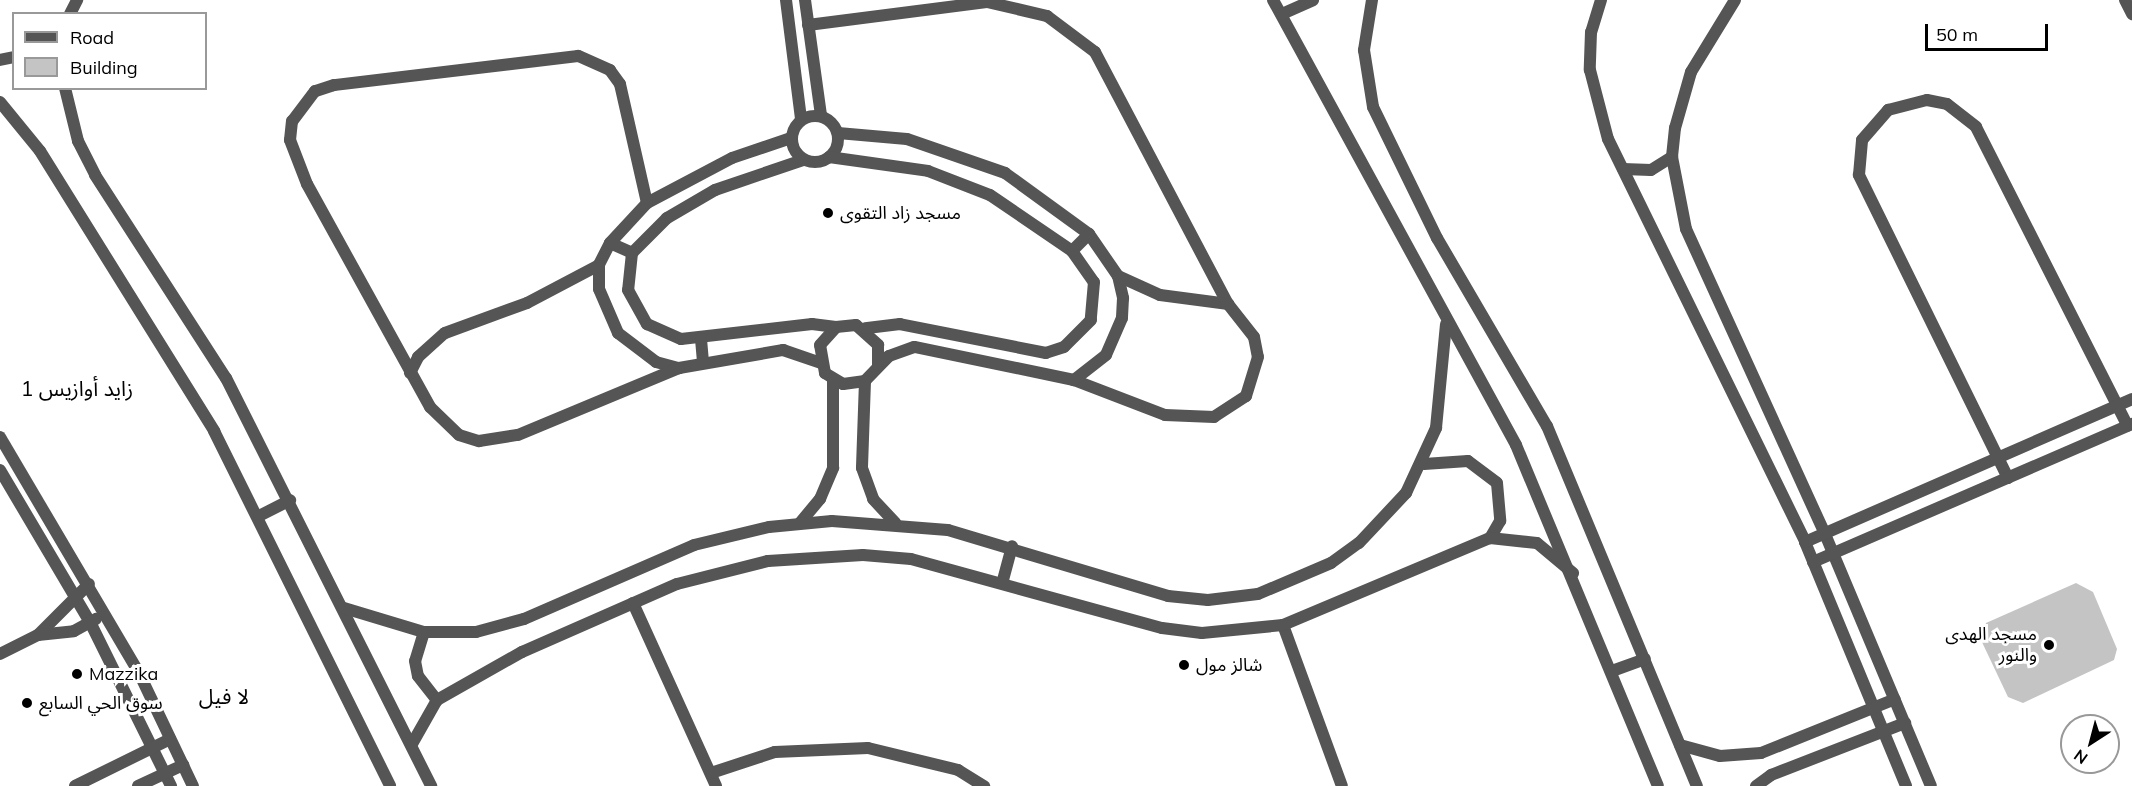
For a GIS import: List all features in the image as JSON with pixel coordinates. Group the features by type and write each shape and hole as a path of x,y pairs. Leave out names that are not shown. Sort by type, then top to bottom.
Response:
{"street":[{"path":"679,368 656,362 618,333 606,312 599,265 610,243 647,203 732,158 792,138 801,119 786,0"},
{"path":"805,0 820,116 838,133 907,139 973,158 1035,190 1089,234 1118,276 1123,298 1116,338 1106,355 1074,380"},
{"path":"1274,0 1446,324 1516,445 1573,573 1658,786"},
{"path":"1282,14 1313,0"},
{"path":"1372,0 1364,50 1373,107 1437,238 1547,426 1697,786"},
{"path":"1602,0 1591,32 1590,70 1597,105 1623,169 1805,542 1906,786"},
{"path":"1736,0 1691,72 1672,157 1697,258 1834,554 1931,786"},
{"path":"2125,0 2132,14"},
{"path":"808,25 987,2 1018,6 1073,31 1112,78 1228,304 1254,337 1258,357 1256,378 1232,409 1214,417 1165,415 1074,380 1041,371 914,347 878,365 864,381 862,468 873,499 895,523"},
{"path":"647,203 620,84 595,61 550,58 362,79 315,91 292,120 296,159 410,373 442,423 459,435 500,441 679,368 783,350 820,363 833,380 833,468 820,499 799,524"},
{"path":"65,90 78,141 95,175 226,378 290,500 431,786"},
{"path":"1813,562 1834,554 2130,425 2116,406 1976,127 1947,104 1927,100 1888,110 1862,140 1859,175 2008,478"},
{"path":"0,102 40,151 164,349 259,516 390,786"},
{"path":"801,119 820,116"},
{"path":"830,158 838,133"},
{"path":"792,138 803,160"},
{"path":"1623,169 1651,170 1672,157"},
{"path":"830,158 896,163 959,182 1019,211 1072,251 1094,282 1094,311 1080,336 1046,353 900,324 865,328 812,324 701,339 663,334 635,308 627,271 632,253 688,204 803,160 830,158"},
{"path":"1072,251 1089,234"},
{"path":"610,243 632,253"},
{"path":"410,373 418,357 445,333 527,303 599,265"},
{"path":"1118,276 1160,295 1228,304"},
{"path":"344,608 424,632 500,627 694,546 799,524 895,523 1012,546 1168,596 1208,600 1258,594 1301,580 1359,543 1406,493 1424,464 1441,396 1446,324"},
{"path":"820,363 820,345 836,327"},
{"path":"865,328 878,345 878,365"},
{"path":"701,339 704,363"},
{"path":"1041,371 1046,353"},
{"path":"833,380 864,381"},
{"path":"1805,542 2132,399"},
{"path":"0,437 106,614 193,786"},
{"path":"1424,464 1468,461 1497,483 1502,511 1490,538"},
{"path":"0,470 90,622 171,786"},
{"path":"259,516 290,500"},
{"path":"412,744 437,699 522,652 633,603 722,570 816,556 910,559 1003,580 1162,628 1241,632 1283,625 1490,538 1537,543 1573,573"},
{"path":"1003,580 1012,546"},
{"path":"38,635 74,595 89,584"},
{"path":"633,603 716,786"},
{"path":"0,654 38,635 90,622 106,614"},
{"path":"1283,625 1342,786"},
{"path":"424,632 415,661 426,689 437,699"},
{"path":"1612,671 1645,659"},
{"path":"1680,745 1720,756 1761,753 1895,699"},
{"path":"1756,786 1770,775 1905,723"},
{"path":"75,786 170,738"},
{"path":"711,773 775,752 868,748 958,770 984,786"},
{"path":"138,786 183,765"}],"building":[{"name":"مسجد الهدى والنور","path":"2076,583 2093,592 2117,649 2114,660 2023,703 2008,697 1981,640 1986,623"}],"place":[{"name":"مسجد زاد التقوى","path":"828,213"},
{"name":"مسجد الهدى والنور","path":"2049,645"},
{"name":"شالز مول","path":"1184,665"},
{"name":"Mazzika","path":"77,674"},
{"name":"سوق الحي السابع","path":"27,703"}],"district":[{"name":"زايد أوازيس 1","path":"77,388"},
{"name":"لا فيل","path":"224,696"}]}
